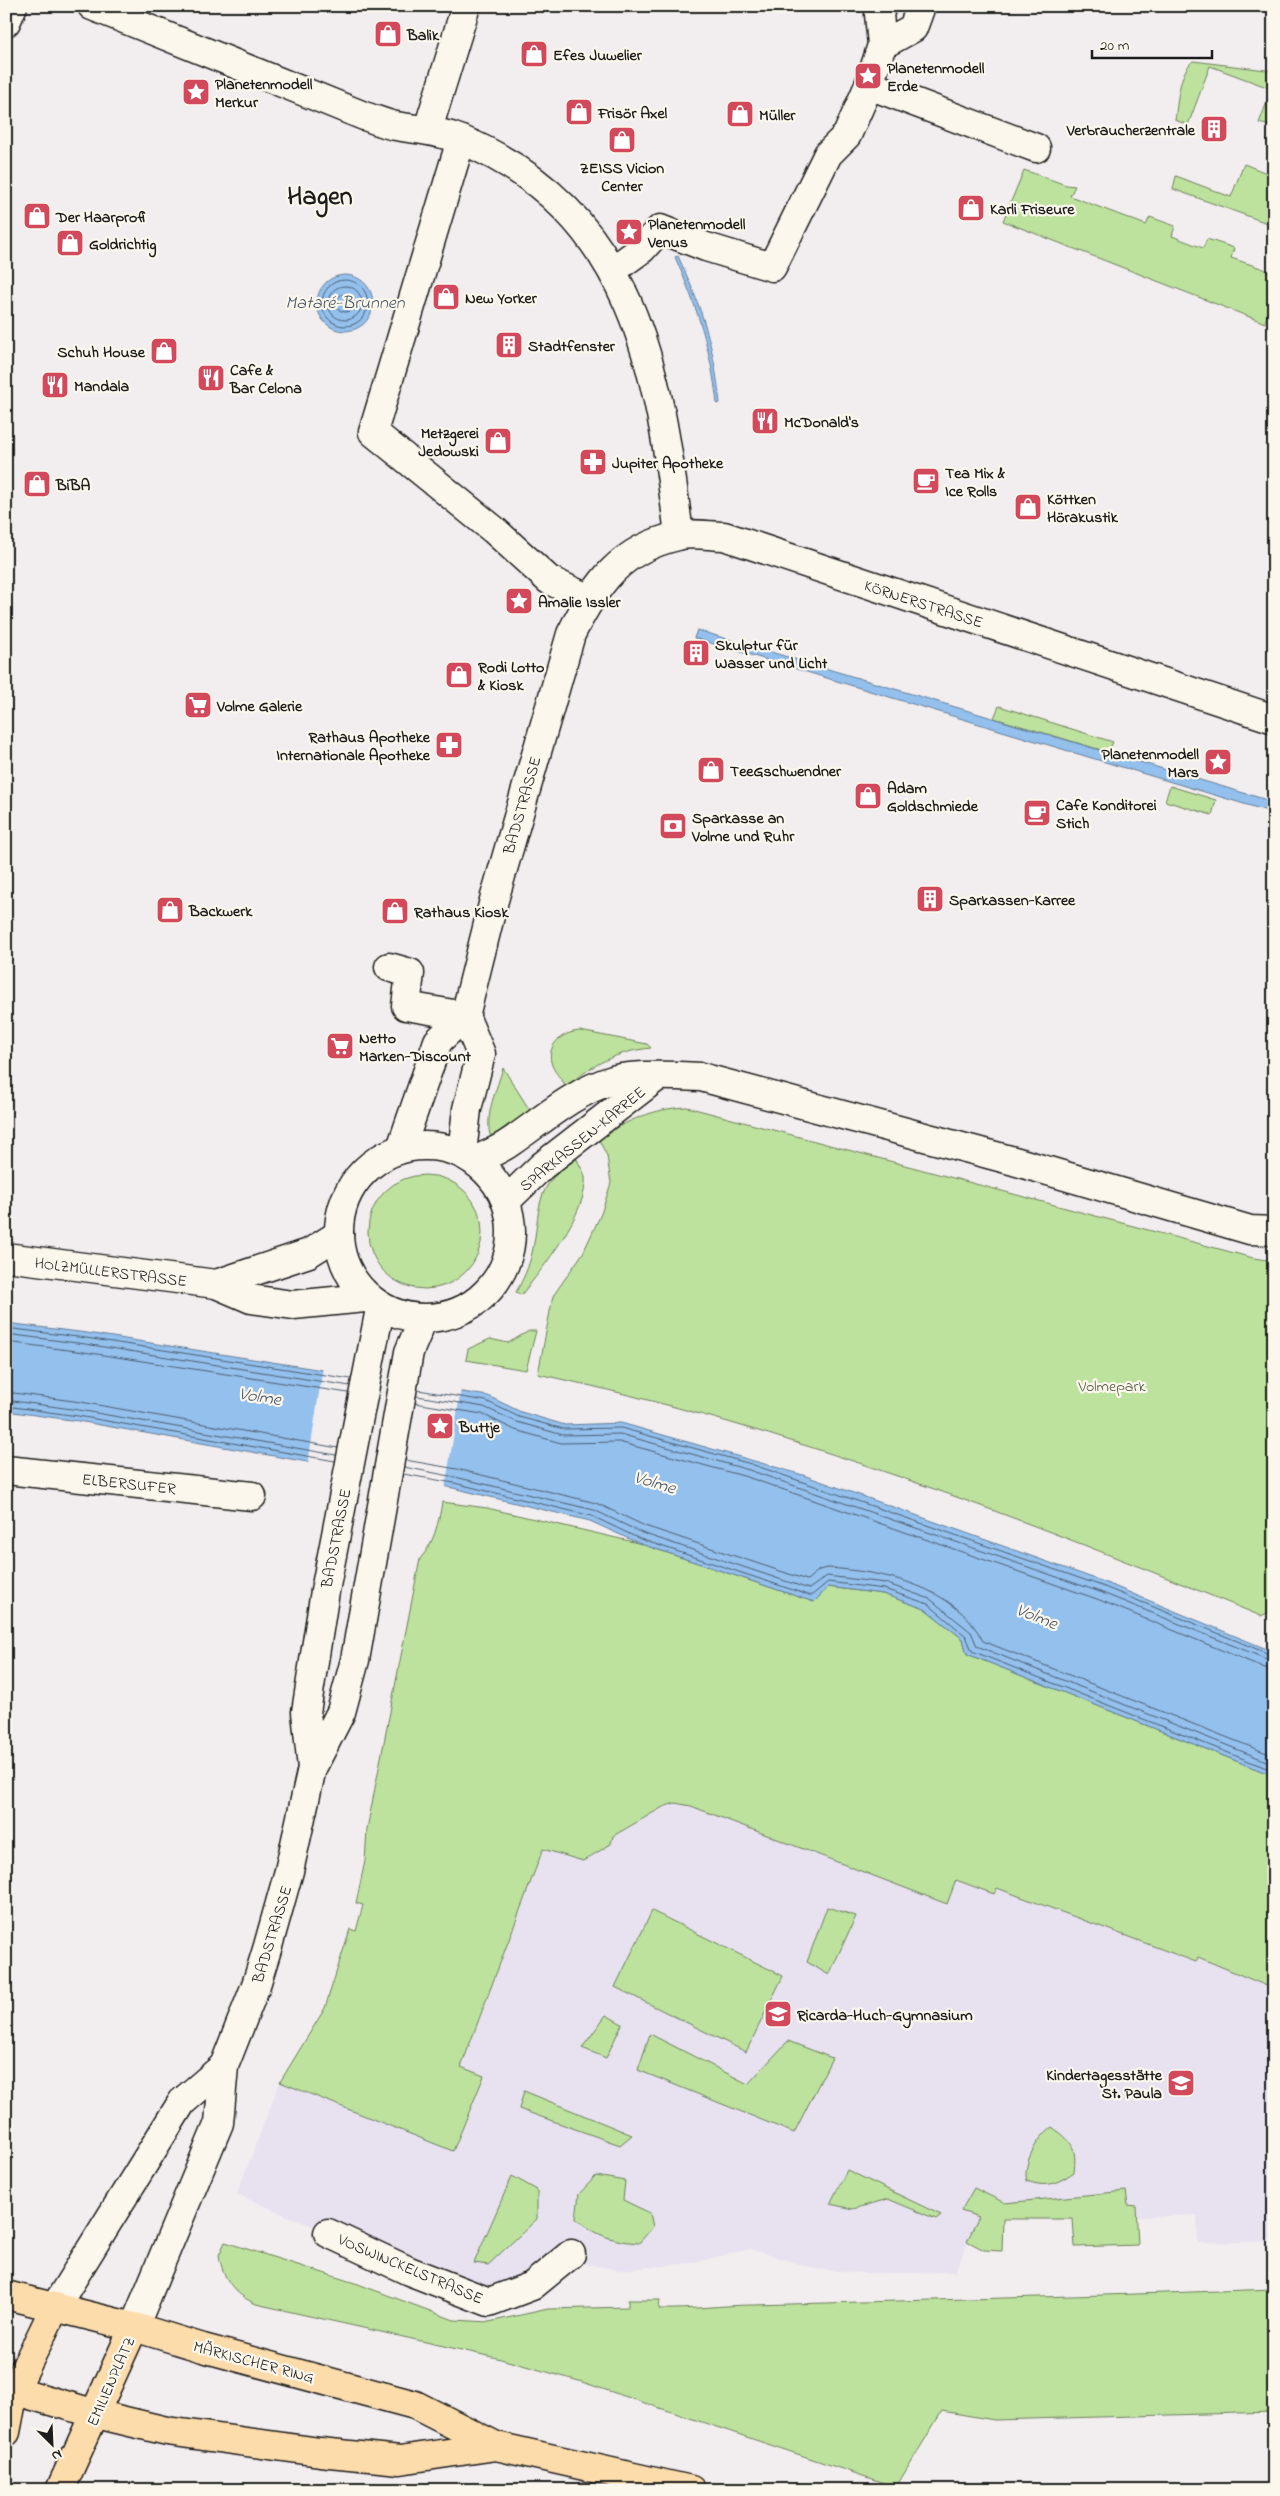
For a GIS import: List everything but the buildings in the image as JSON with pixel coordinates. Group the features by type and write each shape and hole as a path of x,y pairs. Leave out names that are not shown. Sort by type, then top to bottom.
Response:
{"main road":[{"name":"MÄRKISCHER RING","path":"6,2295 134,2327 203,2348 415,2405 496,2446 691,2490"},
{"path":"6,2432 9,2392 55,2307"},
{"name":"EMILIENPLATZ","path":"60,2490 134,2327"},
{"name":"MÄRKISCHER RING","path":"9,2392 167,2431 320,2452 400,2460 496,2446"}],"street":[{"path":"6,22 13,6"},
{"path":"92,6 364,116 394,126 428,129 461,140 511,166 542,188 584,229 612,270 638,324 670,461 679,535"},
{"path":"428,129 466,6"},
{"path":"612,270 642,249 660,229 706,247 772,267 828,154 847,135 869,85 882,45 879,14 882,6"},
{"path":"882,45 913,28 921,6"},
{"path":"869,85 1036,148"},
{"path":"461,140 373,432 494,530 549,580 588,599"},
{"name":"KÖRNERSTRASSE","path":"588,599 606,576 624,560 645,546 679,535 724,536 1274,719"},
{"name":"BADSTRASSE","path":"465,1016 494,900 540,737 571,634 588,599"},
{"path":"389,967 410,973 406,1006 465,1016"},
{"path":"401,1148 438,1041 465,1016"},
{"path":"465,1016 481,1054 467,1109 468,1157"},
{"name":"SPARKASSEN-KARREE","path":"468,1157 508,1144 556,1108 587,1089 615,1079 681,1076 717,1081 1004,1158 1250,1230 1274,1231"},
{"name":"SPARKASSEN-KARREE","path":"507,1200 542,1166 657,1077"},
{"path":"420,1145 432,1146 468,1157 488,1172 507,1200 511,1220 511,1241 502,1270 484,1294 459,1310 423,1319 401,1318 373,1303 350,1273 340,1247 339,1234 340,1218 350,1188 370,1166 386,1154 401,1148 420,1145"},
{"name":"HOLZMÜLLERSTRASSE","path":"216,1284 309,1253 339,1234"},
{"name":"HOLZMÜLLERSTRASSE","path":"6,1257 216,1284 251,1298 293,1305 373,1303"},
{"name":"BADSTRASSE","path":"312,1768 306,1712 345,1488 373,1347 373,1303"},
{"name":"BADSTRASSE","path":"134,2327 218,2123 224,2066 256,1984 268,1946 289,1871 312,1768 341,1712 356,1660 409,1352 423,1319"},
{"name":"ELBERSUFER","path":"6,1470 252,1496"},
{"name":"BADSTRASSE","path":"55,2307 182,2102 224,2066"},
{"name":"VOSWINCKELSTRASSE","path":"328,2233 409,2271 489,2302 532,2286 571,2254"}],"shaded area":[{"name":"Ricarda-Huch-Gymnasium","path":"675,1803 691,1806 938,1900 948,1870 1195,1962 1198,1957 1274,1989 1274,2241 1198,2243 1197,2215 1136,2217 1136,2206 1128,2205 1126,2191 1005,2203 975,2188 979,2217 955,2272 864,2273 816,2269 750,2249 691,2263 620,2270 586,2264 571,2254 489,2302 237,2194 280,2082 453,2150 483,2076 461,2067 543,1849 611,1844 613,1836 663,1807"}],"green space":[{"path":"1193,61 1274,71 1274,127 1259,123 1272,89 1210,66 1188,125 1175,120 1184,73"},
{"path":"1244,164 1274,176 1274,207 1267,223 1173,189 1176,176 1231,197"},
{"path":"1024,170 1066,185 1075,186 1070,196 1146,225 1150,217 1175,226 1172,236 1203,248 1207,239 1234,248 1231,258 1264,269 1274,277 1274,288 1265,323 1003,221"},
{"path":"999,706 1113,742 1108,752 994,718"},
{"path":"1170,786 1216,800 1212,815 1165,801"},
{"path":"580,1031 647,1044 651,1048 626,1053 606,1060 586,1071 566,1086 555,1071 550,1055 554,1044 563,1036"},
{"path":"503,1068 531,1112 497,1136 490,1135 489,1118 492,1101"},
{"name":"Volmepark","path":"687,1107 1253,1258 1274,1261 1274,1610 1261,1616 994,1511 814,1448 631,1396 538,1374 553,1296 583,1253 601,1214 611,1183 607,1156 598,1138 641,1116 663,1110"},
{"path":"577,1159 585,1177 580,1206 552,1255 521,1295 516,1292 531,1258 541,1200 545,1189 562,1169"},
{"path":"425,1175 447,1180 465,1192 477,1210 482,1232 477,1254 465,1272 447,1284 425,1289 403,1284 385,1272 373,1254 368,1232 373,1210 385,1192 403,1180"},
{"path":"529,1331 536,1331 526,1370 466,1360 468,1349 490,1339 508,1343"},
{"path":"442,1502 487,1508 638,1543 814,1602 828,1587 883,1594 925,1609 963,1639 967,1654 1274,1776 1274,1989 1198,1957 1196,1962 997,1888 994,1894 956,1880 947,1904 691,1806 675,1803 663,1807 613,1836 611,1844 583,1861 543,1849 461,2067 484,2076 453,2151 280,2082 325,2008 350,1929 356,1931 363,1905 356,1903 365,1861 367,1829 420,1559 429,1546 435,1532"},
{"path":"827,1907 856,1916 829,1975 807,1962"},
{"path":"652,1911 783,1976 746,2052 615,1987"},
{"path":"606,2015 622,2024 606,2058 582,2048"},
{"path":"650,2034 748,2084 788,2041 832,2058 794,2133 638,2070"},
{"path":"524,2091 632,2135 620,2145 519,2109"},
{"path":"1052,2127 1072,2145 1075,2156 1074,2172 1051,2184 1027,2181 1027,2166 1032,2151 1041,2137"},
{"path":"847,2170 941,2215 936,2219 888,2199 853,2209 830,2204"},
{"path":"512,2176 537,2190 537,2219 488,2265 474,2263"},
{"path":"596,2176 625,2181 623,2200 650,2213 653,2227 639,2243 606,2237 591,2230 576,2219 579,2194"},
{"path":"974,2188 1005,2203 1126,2191 1128,2205 1136,2206 1138,2245 1075,2247 1073,2219 1003,2219 1002,2251 984,2250 967,2241 979,2217 961,2211"},
{"path":"225,2242 358,2284 454,2320 489,2322 548,2309 628,2307 628,2300 660,2300 659,2309 671,2309 742,2305 1274,2289 1274,2412 994,2420 942,2411 896,2487 579,2381 497,2358 256,2304 242,2296 231,2285 223,2271 219,2255"}],"water":[{"path":"678,256 694,293 706,328 717,382 720,403 717,404 707,347 690,293 675,257"},
{"name":"Mataré-Brunnen","path":"345,275 356,277 365,283 371,292 373,303 371,314 365,323 356,329 345,331 334,329 325,323 319,314 317,303 319,292 325,283 334,277"},
{"path":"697,630 1274,802 1274,813 694,638"},
{"name":"Volme","path":"6,1323 87,1333 488,1396 521,1412 565,1425 621,1423 803,1475 1104,1582 1274,1652 1274,1776 967,1654 963,1639 925,1609 883,1594 828,1587 814,1602 638,1543 590,1521 453,1488 78,1421 6,1411"}],"pier":[{"path":"323,1367 461,1389 445,1489 308,1464"}],"place":[{"name":"Balik","path":"388,34"},
{"name":"Efes Juwelier","path":"534,54"},
{"name":"Planetenmodell Erde","path":"868,76"},
{"name":"Planetenmodell Merkur","path":"196,92"},
{"name":"Frisör Axel","path":"579,112"},
{"name":"Müller","path":"740,114"},
{"name":"Verbraucherzentrale","path":"1214,129"},
{"name":"ZEISS Vicion Center","path":"622,140"},
{"name":"Karli Friseure","path":"971,208"},
{"name":"Der Haarprofi","path":"37,216"},
{"name":"Planetenmodell Venus","path":"629,232"},
{"name":"Goldrichtig","path":"70,243"},
{"name":"New Yorker","path":"446,297"},
{"name":"Stadtfenster","path":"509,345"},
{"name":"Schuh House","path":"164,351"},
{"name":"Cafe & Bar Celona","path":"211,378"},
{"name":"Mandala","path":"55,385"},
{"name":"McDonald's","path":"765,421"},
{"name":"Metzgerei Jedowski","path":"498,441"},
{"name":"Jupiter Apotheke","path":"593,462"},
{"name":"Tea Mix & Ice Rolls","path":"926,481"},
{"name":"BiBA","path":"37,484"},
{"name":"Köttken Hörakustik","path":"1028,507"},
{"name":"Amalie Issler","path":"519,601"},
{"name":"Skulptur für Wasser und Licht","path":"696,653"},
{"name":"Rodi Lotto & Kiosk","path":"459,675"},
{"name":"Volme Galerie","path":"198,705"},
{"name":"Rathaus Apotheke Internationale Apotheke","path":"449,745"},
{"name":"Planetenmodell Mars","path":"1218,762"},
{"name":"TeeGschwendner","path":"711,770"},
{"name":"Adam Goldschmiede","path":"868,796"},
{"name":"Cafe Konditorei Stich","path":"1037,813"},
{"name":"Sparkasse an Volme und Ruhr","path":"673,826"},
{"name":"Sparkassen-Karree","path":"930,899"},
{"name":"Backwerk","path":"170,910"},
{"name":"Rathaus Kiosk","path":"395,911"},
{"name":"Netto Marken-Discount","path":"340,1046"},
{"name":"Buttje","path":"440,1426"},
{"name":"Ricarda-Huch-Gymnasium","path":"778,2014"},
{"name":"Kindertagesstätte St. Paula","path":"1181,2083"}],"district":[{"name":"Hagen","path":"320,195"}]}
